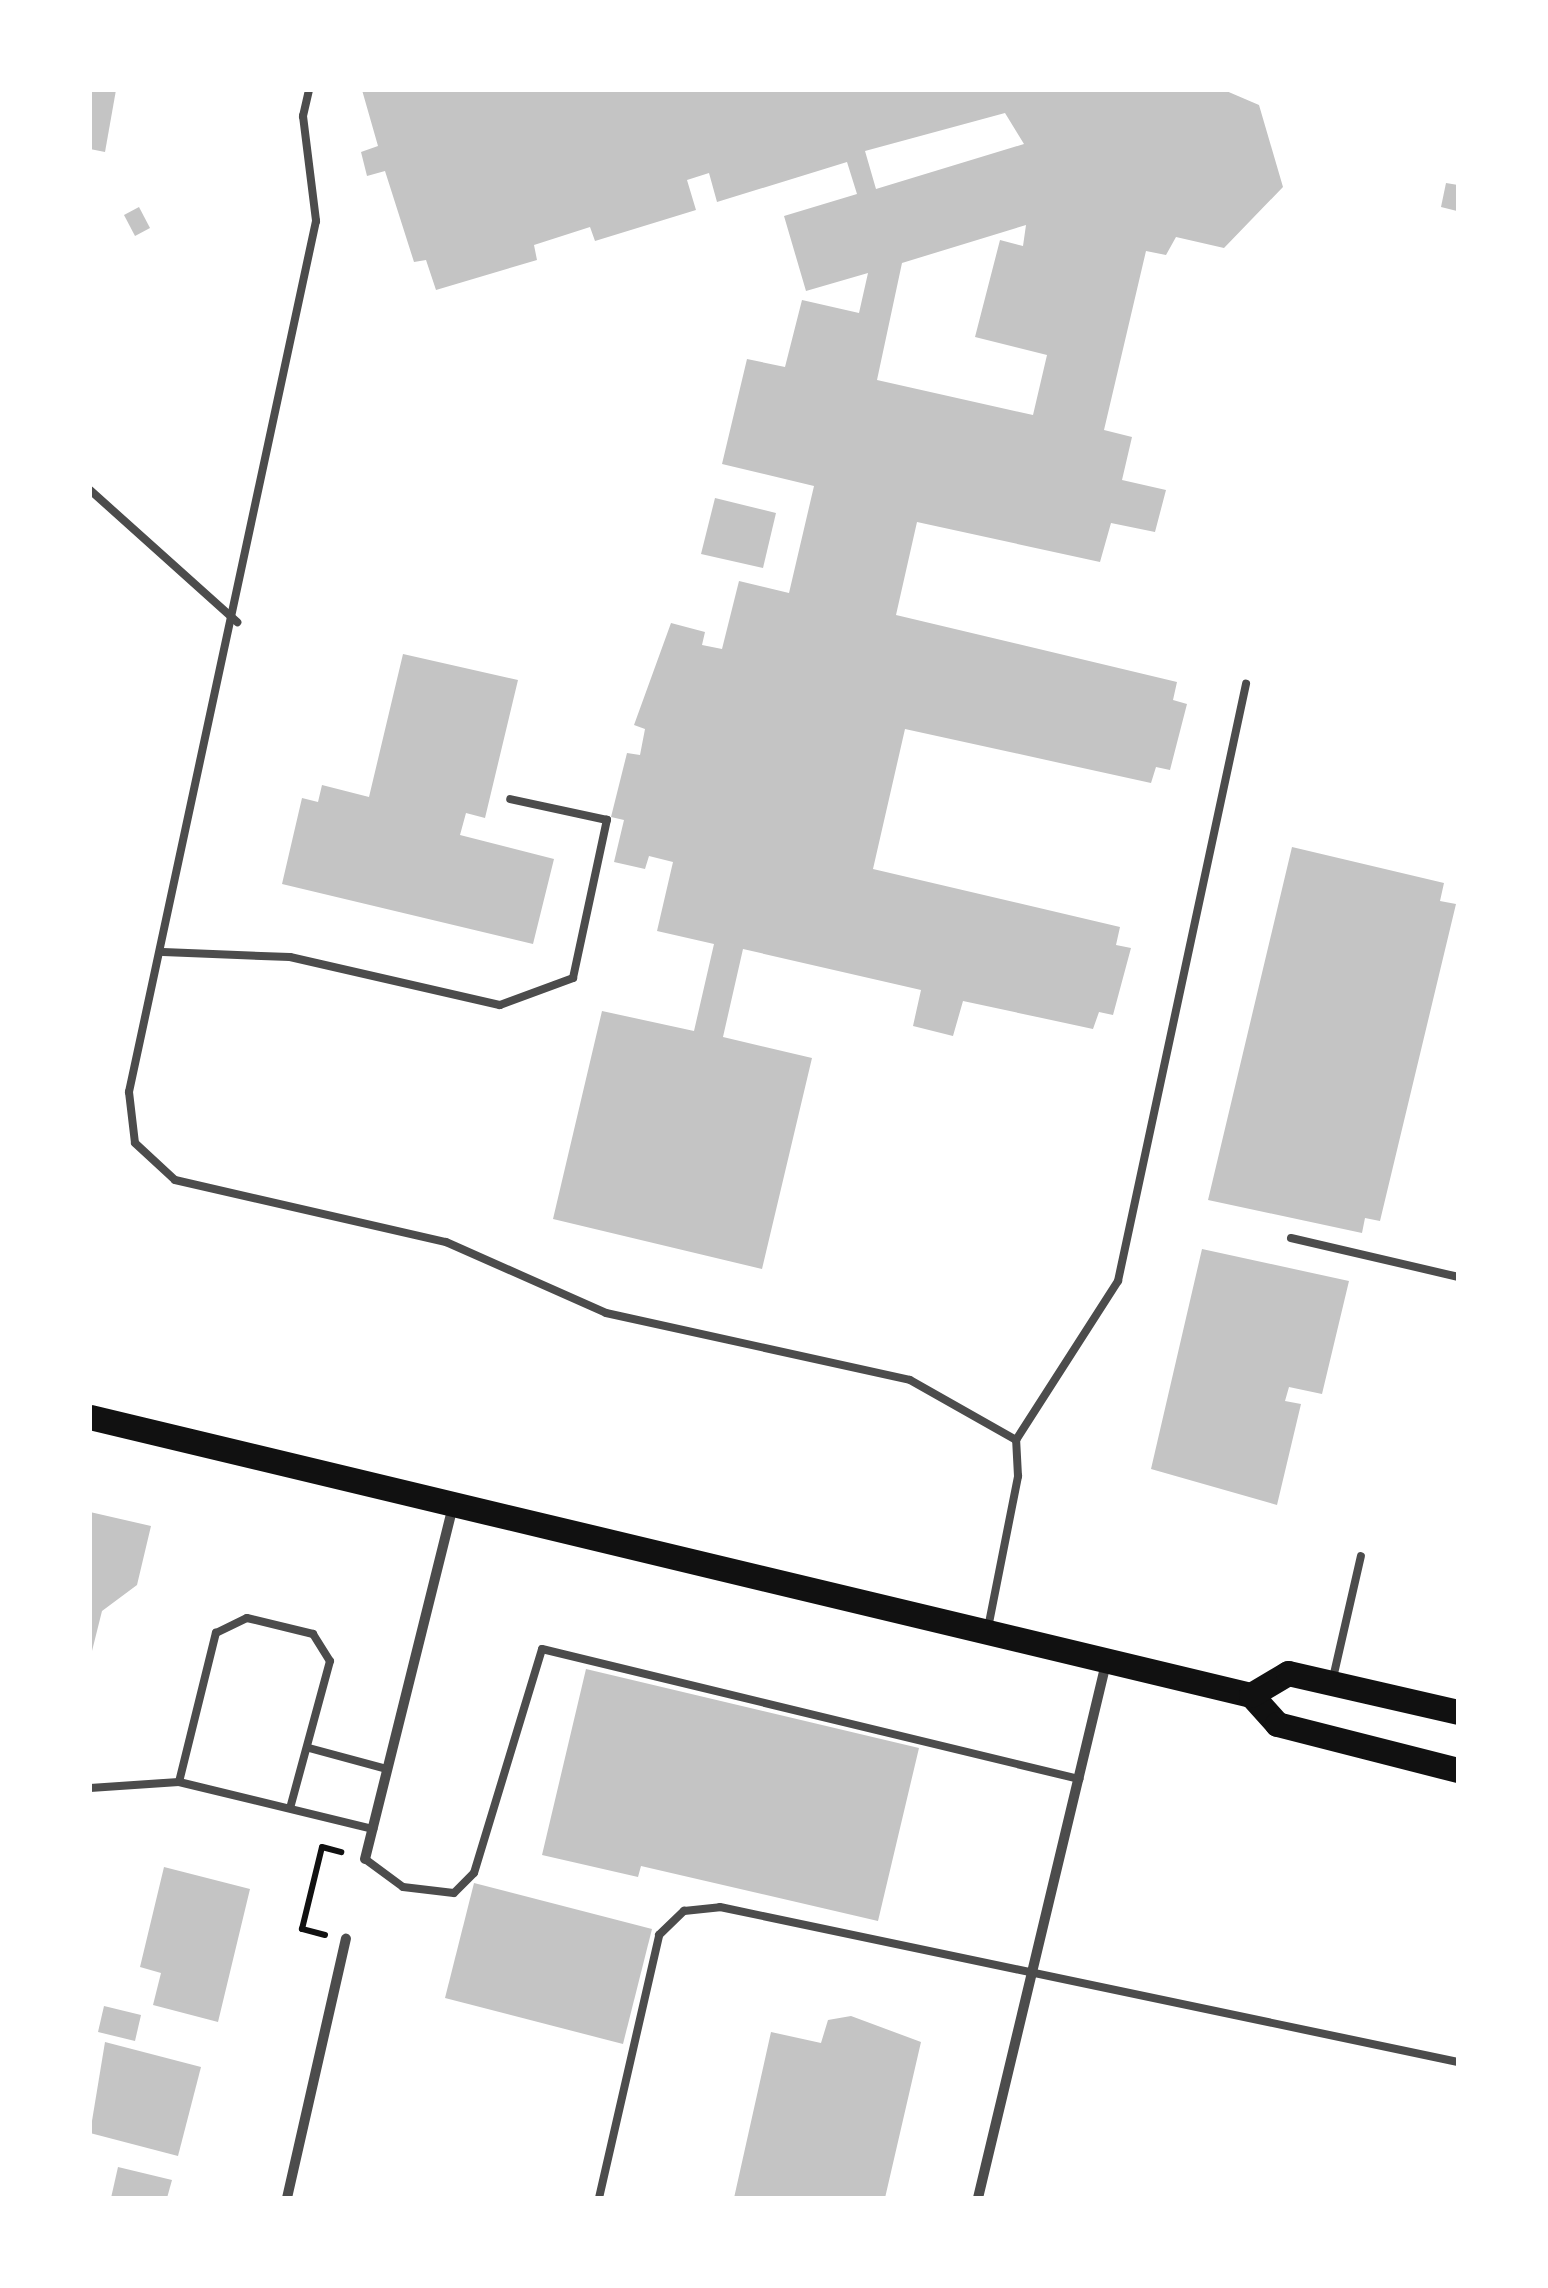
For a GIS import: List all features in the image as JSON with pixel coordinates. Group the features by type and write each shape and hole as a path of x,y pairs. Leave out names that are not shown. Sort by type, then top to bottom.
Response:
{"main road":[{"path":"90,1417 1251,1695 1276,1724 1458,1770"},
{"path":"1251,1695 1288,1672 1458,1712"}],"street":[{"path":"365,1859 454,1503"},
{"path":"978,2198 1106,1662"},
{"path":"287,2198 346,1940"}],"lane":[{"path":"308,90 303,116 316,222 244,530 236,622 127,1108 145,1160 174,1180 446,1242 606,1312 910,1380 1016,1440"},
{"path":"90,490 236,622"},
{"path":"987,1632 1018,1476 1016,1440 1118,1281 1246,684"},
{"path":"163,952 290,957 500,1006 573,978 607,820 510,799"},
{"path":"1291,1238 1458,1277"},
{"path":"1332,1682 1361,1556"},
{"path":"179,1782 216,1632 247,1618 312,1634 330,1661 310,1748 290,1808"},
{"path":"365,1859 403,1887 454,1893 474,1873 542,1649 1079,1779"},
{"path":"310,1748 386,1769"},
{"path":"90,1788 179,1782 372,1830"},
{"path":"598,2198 659,1935 684,1911 720,1907 1032,1976 1458,2062"}],"path":[{"path":"346,1940 302,1929 322,1848 365,1859"}],"building":[{"path":"90,90 116,90 105,152 90,149"},
{"path":"362,90 1224,90 1259,105 1283,187 1224,248 1176,237 1166,255 1146,251 1104,430 1132,437 1122,480 1166,490 1155,532 1111,523 1100,562 917,522 896,615 1177,682 1173,700 1187,704 1170,770 1156,767 1151,783 905,729 873,869 1120,927 1116,945 1131,948 1113,1015 1099,1012 1093,1029 963,1001 953,1036 913,1026 921,990 743,949 723,1037 812,1058 762,1269 553,1219 602,1011 694,1031 714,944 657,931 673,862 649,856 645,869 614,862 624,820 611,817 627,753 640,755 645,729 634,725 671,623 705,632 702,645 722,649 739,581 789,593 814,486 722,464 747,359 785,367 802,300 859,313 868,273 806,291 784,216 857,194 847,162 717,202 709,173 687,180 696,210 595,241 590,227 534,245 537,260 436,290 426,260 414,262 385,171 367,176 361,152 378,146","holes":["1005,113 1024,144 876,189 865,151","1026,225 1023,246 1000,240 975,337 1047,355 1033,415 877,380 902,263"]},
{"path":"1446,183 1458,185 1457,211 1441,207"},
{"path":"139,207 150,228 135,236 124,215"},
{"path":"715,498 776,513 763,568 701,554"},
{"path":"403,654 518,680 485,818 466,813 460,835 554,859 533,944 282,884 302,798 318,802 322,785 369,797"},
{"path":"1292,847 1444,883 1440,901 1456,904 1380,1221 1365,1218 1362,1233 1208,1200"},
{"path":"1202,1249 1349,1281 1322,1394 1289,1387 1285,1401 1301,1404 1277,1505 1151,1469"},
{"path":"90,1512 151,1526 137,1585 102,1611 91,1655"},
{"path":"586,1669 919,1748 878,1921 641,1866 638,1877 542,1855"},
{"path":"164,1867 250,1889 218,2022 153,2005 161,1973 140,1967"},
{"path":"474,1883 652,1929 623,2044 445,1998"},
{"path":"104,2006 141,2015 135,2041 98,2032"},
{"path":"851,2016 921,2042 885,2198 734,2198 771,2032 821,2043 828,2020"},
{"path":"105,2042 201,2067 178,2156 90,2133"},
{"path":"118,2167 172,2180 167,2198 111,2198"}]}
